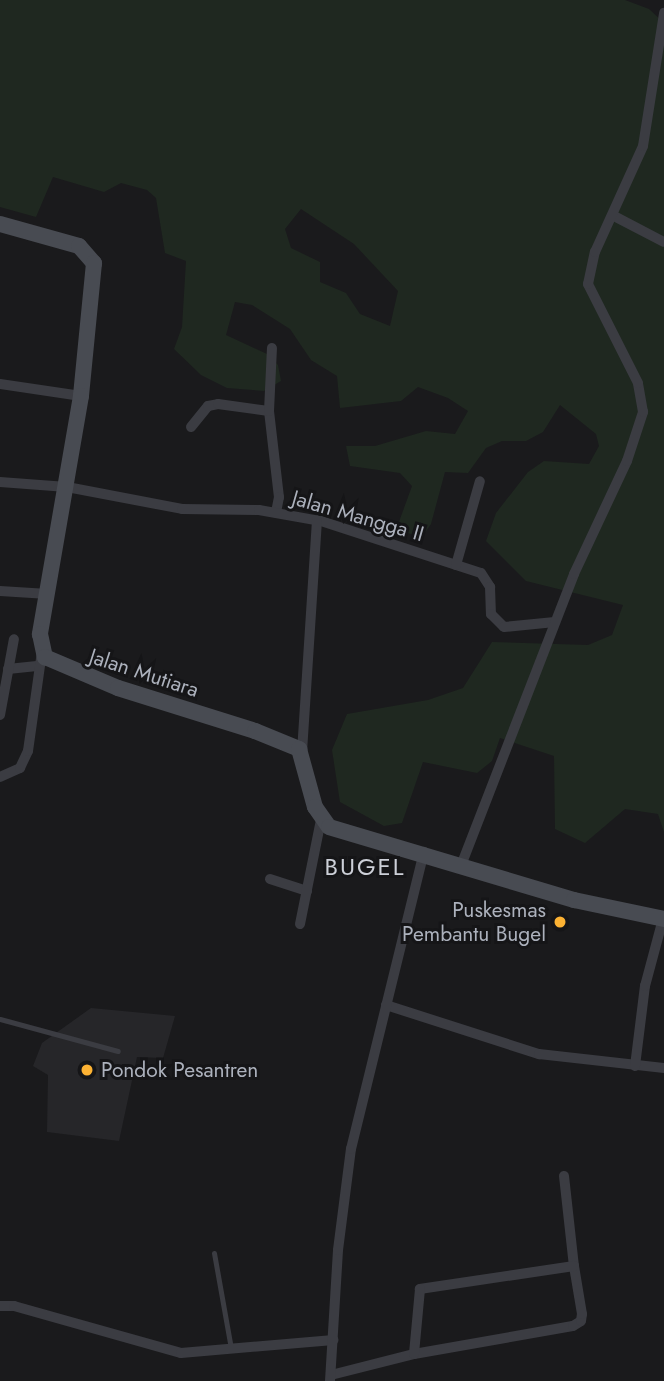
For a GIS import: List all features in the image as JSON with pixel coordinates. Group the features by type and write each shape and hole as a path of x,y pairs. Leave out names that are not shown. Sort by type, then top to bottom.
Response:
{"street":[{"path":"462,863 555,622 627,461 643,412 638,383 588,284 595,252 614,216 643,146 664,13"},
{"path":"614,216 664,242"},
{"path":"0,224 79,246 94,263 81,396 48,594 28,751 20,768 0,778"},
{"path":"272,348 269,411 279,497 276,513"},
{"path":"0,384 81,396"},
{"path":"191,427 208,406 218,404 269,411"},
{"path":"456,565 480,481"},
{"name":"Jalan Mangga II","path":"0,482 67,487 182,509 276,513 317,520 456,565 488,579 496,623 514,628 555,622"},
{"path":"300,924 321,820 302,752 317,520"},
{"path":"0,591 48,594"},
{"path":"0,715 14,639"},
{"path":"8,669 40,659"},
{"name":"Jalan Mutiara","path":"40,659 118,688 256,731 302,752"},
{"path":"321,820 329,827 462,863 574,900 663,919 645,986 635,1066"},
{"path":"424,852 351,1149 338,1250 331,1378 414,1354 573,1326 581,1321 564,1176"},
{"path":"270,879 307,891"},
{"path":"386,1004 539,1054 664,1068"},
{"path":"414,1354 420,1289 573,1266"},
{"path":"0,1306 14,1306 181,1353 333,1340"}],"lane":[{"path":"0,1019 118,1051"},
{"path":"214,1253 231,1348"}],"shaded area":[{"path":"0,0 625,0 649,9 664,23 664,832 658,814 625,809 585,843 555,829 554,756 500,738 492,761 477,773 423,762 402,823 384,826 340,802 332,750 347,714 428,700 463,688 492,642 588,645 612,635 623,605 526,581 486,541 496,513 528,472 544,461 589,464 599,446 596,434 560,405 543,432 526,441 502,441 486,448 468,473 445,472 431,524 422,537 396,530 412,486 400,473 350,466 346,446 375,446 426,431 455,434 468,411 448,398 418,387 401,401 340,408 337,376 311,360 290,329 252,305 235,302 226,335 267,354 278,365 281,381 264,391 227,388 201,375 174,349 182,327 186,261 165,253 156,198 147,190 121,183 104,192 53,177 36,217 0,207","holes":["301,209 354,244 398,291 390,326 360,314 346,293 320,282 320,262 291,248 285,229"]},
{"name":"Pondok Pesantren","path":"91,1008 175,1016 163,1058 137,1057 119,1141 47,1132 48,1075 33,1066 42,1043"}],"place":[{"name":"Puskesmas Pembantu Bugel","path":"560,922"},
{"name":"Pondok Pesantren","path":"87,1070"}],"district":[{"name":"BUGEL","path":"365,867"}]}
